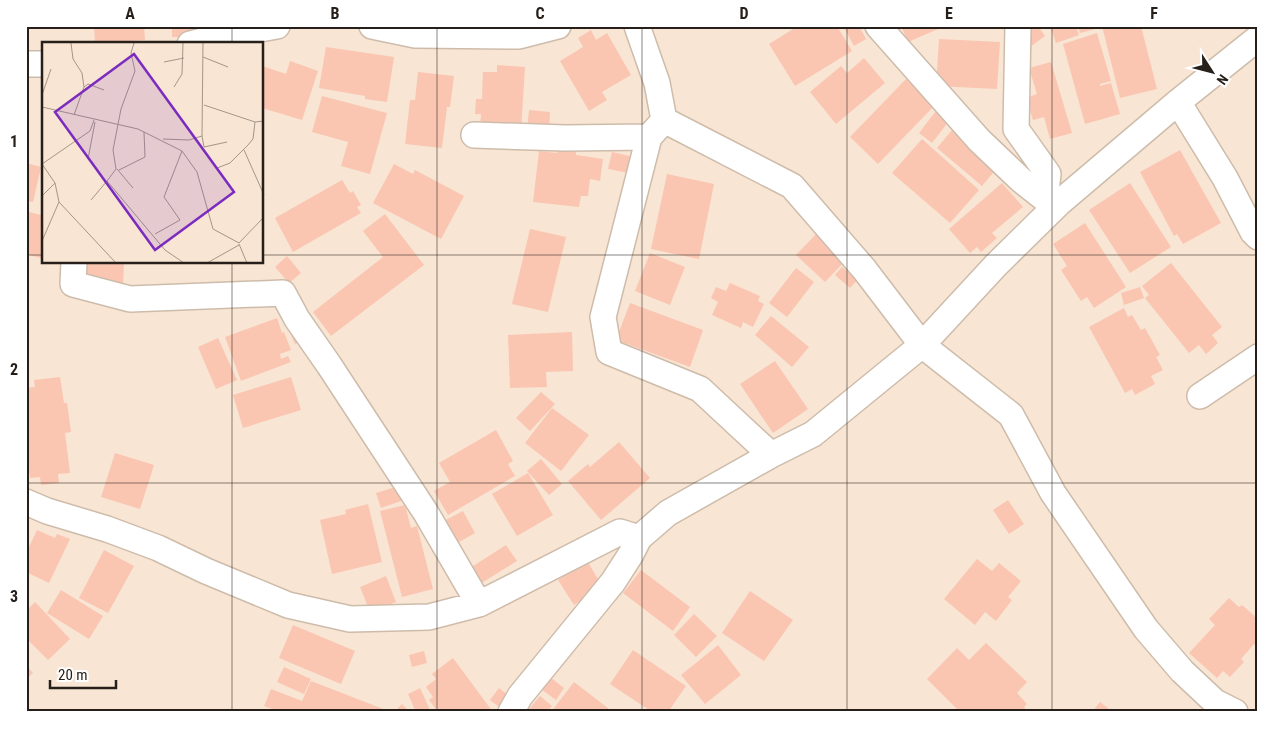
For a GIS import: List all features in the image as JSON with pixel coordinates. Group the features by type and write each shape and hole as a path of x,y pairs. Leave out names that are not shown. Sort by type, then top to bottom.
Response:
{"street":[{"path":"199,42 277,26"},
{"path":"372,26 415,35 491,36 519,36 558,26"},
{"path":"637,26 657,83 657,128 603,318 609,352 700,389 771,455"},
{"path":"878,26 978,140 1021,180 1052,201"},
{"path":"1018,26 1016,129 1048,174 1052,201"},
{"path":"511,712 520,696 613,582 639,538 668,513 771,455 813,434 922,345 1052,201 1258,38"},
{"path":"26,64 42,64"},
{"path":"1178,102 1225,178 1258,237"},
{"path":"474,135 565,138 657,128 792,186 864,269 922,345 1010,415 1053,492 1146,629 1182,671 1215,702 1235,712"},
{"path":"74,264 73,284 130,299 283,293 297,319 426,513 480,604"},
{"path":"1200,396 1258,357"},
{"path":"26,502 47,511 107,529 158,548 206,571 288,605 350,619 429,617 480,604 620,532 639,538"}],"building":[{"path":"94,26 144,26 145,40 95,42"},
{"path":"172,26 210,26 209,37 172,37"},
{"path":"798,26 837,26 852,51 795,86 769,44"},
{"path":"843,26 859,26 866,39 854,46"},
{"path":"901,26 945,26 908,42"},
{"path":"1035,26 1038,26 1045,36 1030,47 1022,36"},
{"path":"1050,26 1076,26 1079,35 1056,43"},
{"path":"1078,26 1095,26 1095,29 1080,33"},
{"path":"1102,26 1141,26 1157,89 1120,98"},
{"path":"591,30 596,40 607,33 631,75 602,92 607,100 589,111 560,61 583,47 578,38"},
{"path":"1097,33 1111,81 1100,84 1100,86 1111,83 1120,114 1085,124 1063,44"},
{"path":"939,39 1000,42 997,89 936,86"},
{"path":"326,47 394,57 387,102 319,88"},
{"path":"864,58 885,83 836,124 810,92 841,66 847,73"},
{"path":"290,61 318,71 302,120 264,109 264,67 286,74"},
{"path":"1051,62 1072,133 1050,139 1044,117 1033,120 1026,98 1037,94 1029,68"},
{"path":"497,65 525,67 521,130 480,129 481,114 475,114 476,99 482,99 483,72 497,72"},
{"path":"418,72 454,76 450,107 447,107 442,148 405,144 410,100 415,100"},
{"path":"906,79 934,106 878,164 850,137"},
{"path":"322,96 387,113 370,174 341,166 348,142 312,132"},
{"path":"529,110 550,112 549,131 527,130"},
{"path":"936,111 949,121 932,143 919,133"},
{"path":"952,130 997,168 982,186 937,148"},
{"path":"922,139 979,190 950,223 892,173"},
{"path":"558,150 576,152 576,155 603,159 600,181 590,179 588,196 581,196 579,207 533,202 539,151 557,153"},
{"path":"1180,150 1221,223 1183,244 1177,234 1174,236 1140,172"},
{"path":"612,152 638,158 634,174 608,169"},
{"path":"26,163 41,167 33,202 26,201"},
{"path":"394,164 413,174 415,170 464,196 441,239 373,203"},
{"path":"667,174 714,184 699,259 651,249"},
{"path":"342,180 350,193 353,191 361,205 357,207 361,213 293,252 275,218"},
{"path":"1002,183 1023,207 992,233 997,238 981,252 977,247 970,253 949,229"},
{"path":"1130,183 1171,247 1130,273 1089,210"},
{"path":"26,211 42,215 42,258 26,254"},
{"path":"385,214 424,265 331,336 313,312 383,257 363,231"},
{"path":"1085,223 1126,287 1094,308 1087,297 1081,301 1061,270 1067,266 1053,244"},
{"path":"530,229 566,237 548,312 512,304"},
{"path":"817,233 846,260 825,282 796,255"},
{"path":"650,253 685,267 670,305 635,291"},
{"path":"287,256 301,273 289,283 275,267"},
{"path":"1171,263 1222,327 1212,335 1218,343 1206,354 1199,345 1189,353 1145,298 1149,295 1142,286"},
{"path":"87,264 124,264 123,285 86,284"},
{"path":"842,267 849,273 852,270 860,277 850,288 835,275"},
{"path":"796,268 814,282 787,317 769,303"},
{"path":"730,283 760,296 758,301 764,304 753,327 743,322 741,328 712,315 718,302 711,298 716,287 726,291"},
{"path":"1140,287 1144,298 1124,305 1121,293"},
{"path":"630,303 703,330 690,367 616,340"},
{"path":"1124,308 1128,317 1132,315 1141,330 1145,328 1160,355 1156,357 1163,370 1151,376 1155,384 1135,395 1132,389 1125,393 1089,327"},
{"path":"771,316 809,347 792,367 755,335"},
{"path":"277,318 291,350 280,354 281,359 288,356 291,362 241,381 225,337"},
{"path":"297,326 303,340 295,344 289,330"},
{"path":"572,332 573,371 546,372 547,387 510,388 508,335"},
{"path":"218,338 237,380 216,389 198,347"},
{"path":"775,361 808,409 773,433 740,384"},
{"path":"60,377 64,403 67,403 71,432 65,433 70,473 58,474 59,483 41,485 40,477 30,478 26,447 26,388 35,387 34,380"},
{"path":"291,377 301,410 243,428 233,395"},
{"path":"541,392 555,404 530,431 516,418"},
{"path":"552,408 589,435 561,471 525,443"},
{"path":"496,430 513,461 508,464 515,476 448,515 434,491 450,482 439,463"},
{"path":"619,442 650,478 601,520 568,481 588,464 590,467"},
{"path":"115,453 154,465 140,509 101,497"},
{"path":"541,459 562,484 549,495 527,471"},
{"path":"528,473 553,515 517,536 492,494"},
{"path":"402,485 407,499 381,508 376,493"},
{"path":"1008,500 1024,524 1009,534 993,510"},
{"path":"368,504 382,562 332,574 320,520 346,514 345,510"},
{"path":"405,505 411,528 417,526 433,589 402,597 380,511"},
{"path":"463,511 475,533 452,546 440,523"},
{"path":"37,530 55,538 57,534 70,539 49,583 26,572 26,553"},
{"path":"506,545 517,561 480,584 470,568"},
{"path":"104,550 134,566 108,613 79,598"},
{"path":"977,559 992,571 999,563 1021,581 1008,597 1012,600 996,621 985,612 975,625 944,599"},
{"path":"587,561 603,587 574,605 558,580"},
{"path":"641,570 690,607 673,631 623,593"},
{"path":"386,576 396,602 370,612 360,587"},
{"path":"61,590 103,616 89,639 47,613"},
{"path":"750,591 793,620 764,661 722,633"},
{"path":"1229,598 1239,607 1242,605 1257,618 1254,621 1258,624 1258,649 1254,644 1241,659 1244,662 1230,677 1223,671 1217,678 1189,653 1215,625 1209,619"},
{"path":"35,602 70,639 48,660 26,638 26,611"},
{"path":"694,614 717,636 696,657 674,635"},
{"path":"293,625 355,651 341,684 279,658"},
{"path":"986,643 1027,682 1017,693 1027,704 1024,707 1028,712 960,712 927,679 957,648 969,660"},
{"path":"718,645 741,675 705,704 681,675"},
{"path":"633,650 686,686 668,712 652,712 610,684"},
{"path":"424,651 427,663 412,667 409,655"},
{"path":"453,658 493,712 438,712 429,700 433,697 426,687 436,679 432,674"},
{"path":"26,665 33,673 26,679"},
{"path":"284,667 311,679 304,694 277,682"},
{"path":"550,677 564,688 556,700 541,689"},
{"path":"311,681 391,712 280,712 264,706 271,689 302,701"},
{"path":"574,682 613,712 551,712"},
{"path":"420,688 431,712 416,712 408,694"},
{"path":"499,688 512,698 503,710 490,700"},
{"path":"540,696 552,706 547,712 533,712 529,709"},
{"path":"1100,702 1113,712 1092,712"},
{"path":"402,704 410,712 394,712"}]}
